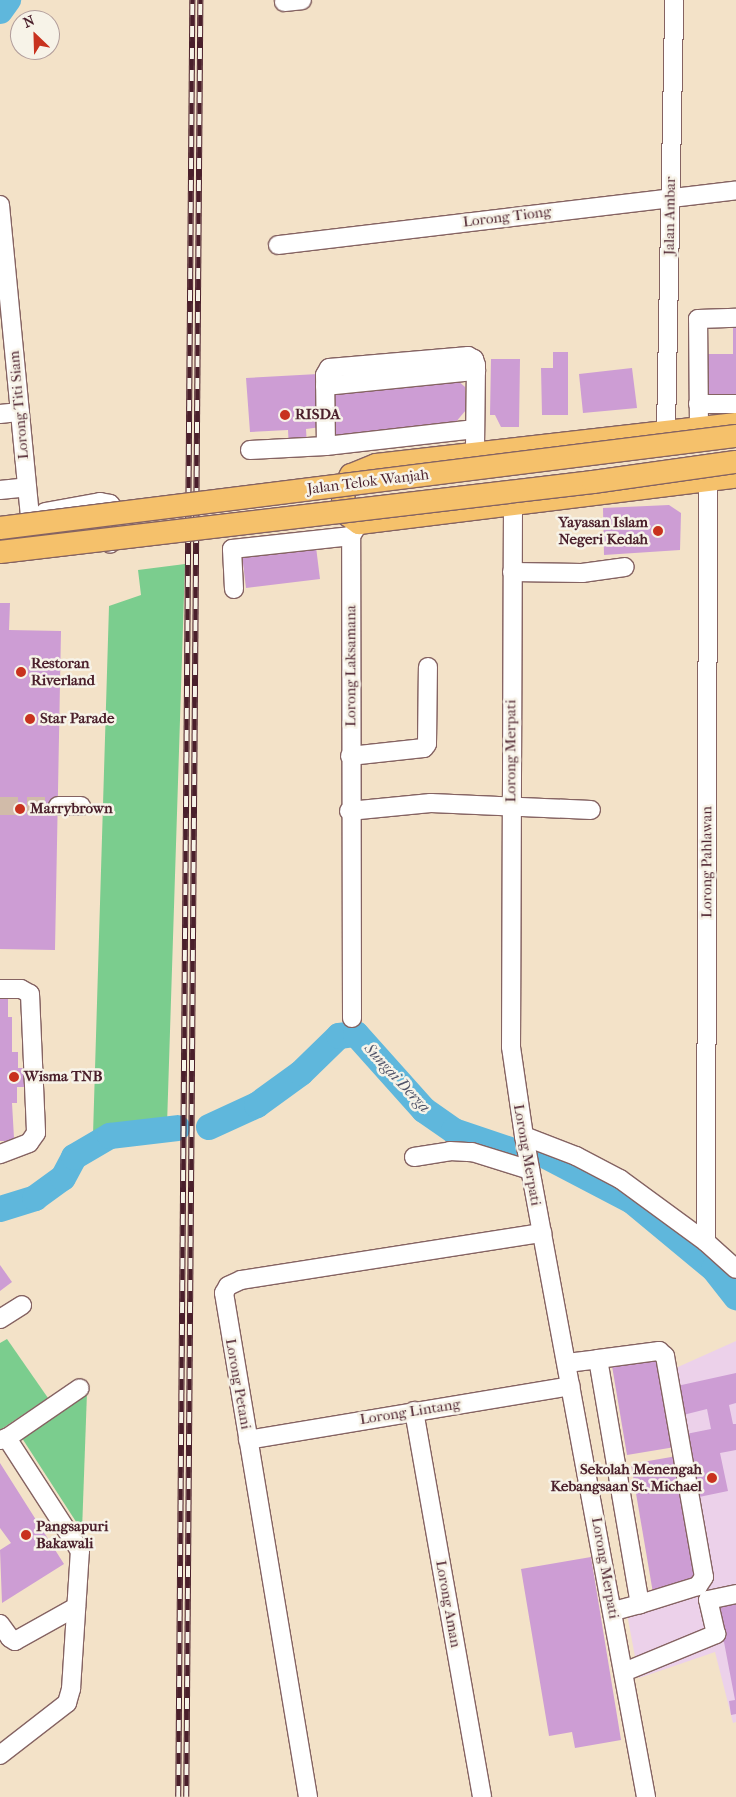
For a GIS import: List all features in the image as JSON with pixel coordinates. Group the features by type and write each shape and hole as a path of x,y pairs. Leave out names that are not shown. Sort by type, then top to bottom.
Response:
{"main road":[{"path":"736,424 376,465 356,472 344,489 343,502 355,530 513,504 708,482 736,477"},
{"name":"Jalan Telok Wanjah","path":"0,528 736,436"},
{"name":"Jalan Telok Wanjah","path":"0,552 573,484 736,462"}],"street":[{"name":"Jalan Ambar","path":"666,431 674,0"},
{"name":"Lorong Tiong","path":"278,245 736,190"},
{"name":"Lorong Titi Siam","path":"0,205 30,515"},
{"path":"698,428 698,319 736,318"},
{"path":"323,446 326,378 468,356 474,359 476,371 475,453"},
{"path":"698,404 736,404"},
{"path":"0,414 20,412"},
{"path":"250,450 323,446 475,429"},
{"name":"Lorong Pahlawan","path":"706,1242 708,482"},
{"path":"0,490 27,487"},
{"path":"0,518 30,515 100,502 110,504 121,515 122,530 111,544 0,561"},
{"name":"Lorong Merpati","path":"513,504 510,1047 530,1170 646,1797"},
{"path":"234,589 232,550 355,530"},
{"name":"Lorong Laksamana","path":"352,1018 350,756 355,530"},
{"path":"512,572 582,573 625,567"},
{"path":"350,756 424,748 428,668"},
{"path":"350,811 431,803 591,810"},
{"path":"58,806 81,806"},
{"path":"0,989 21,989 30,994 36,1133 30,1143 0,1154"},
{"path":"524,1136 576,1156 620,1179 706,1242 736,1269"},
{"path":"414,1157 450,1151 472,1152 530,1170"},
{"name":"Lorong Petani","path":"308,1797 223,1300 228,1286 241,1280 542,1233"},
{"path":"0,1319 22,1305"},
{"path":"567,1363 659,1351 665,1356 704,1577 698,1586 613,1611"},
{"path":"598,1359 640,1604"},
{"name":"Lorong Lintang","path":"248,1440 571,1386"},
{"path":"0,1754 67,1703 71,1690 80,1551 4,1439 80,1388"},
{"name":"Lorong Aman","path":"414,1411 482,1797"},
{"path":"624,1672 716,1634 708,1600 736,1594"},
{"path":"0,1624 10,1638 15,1641 76,1607"}],"shaded area":[{"name":"Sekolah Menengah Kebangsaan St. Michael","path":"736,1341 736,1722 733,1723 715,1652 639,1678 627,1614 706,1585 669,1371"}],"green space":[{"path":"185,564 167,1125 93,1135 109,606 141,595 138,570"},
{"path":"7,1339 48,1398 0,1430 0,1343"},
{"path":"87,1392 82,1531 20,1435"}],"building":[{"path":"733,322 736,322 736,398 704,399 704,354 733,354"},
{"path":"553,352 568,352 568,415 542,415 541,368 553,368"},
{"path":"491,359 520,359 519,427 501,427 495,415 490,415"},
{"path":"632,368 637,408 583,413 579,374"},
{"name":"RISDA","path":"318,374 321,427 306,429 307,446 289,448 288,430 250,432 246,378"},
{"path":"456,379 465,387 466,410 455,423 332,438 331,392"},
{"path":"669,505 681,513 680,550 604,555 603,508"},
{"path":"316,547 320,579 246,588 242,555"},
{"name":"Star Parade","path":"0,603 10,603 9,630 61,631 55,950 0,949"},
{"name":"Wisma TNB","path":"0,999 8,999 8,1017 12,1017 12,1052 18,1052 18,1068 28,1068 27,1087 17,1087 17,1103 12,1103 14,1138 7,1141 0,1141"},
{"path":"0,1265 12,1282 0,1291"},
{"path":"659,1352 675,1447 627,1455 611,1360"},
{"path":"736,1373 736,1403 729,1405 733,1424 736,1424 736,1450 720,1453 728,1491 699,1497 686,1434 711,1429 707,1409 683,1415 677,1386"},
{"path":"677,1456 698,1577 653,1593 631,1464"},
{"name":"Pangsapuri Bakawali","path":"0,1463 64,1564 2,1603 0,1550 11,1543 0,1528"},
{"path":"591,1557 621,1740 575,1748 572,1732 549,1736 521,1569"},
{"path":"736,1603 736,1714 731,1715 729,1701 735,1700 724,1642 720,1642 715,1617 720,1612 719,1606"}],"waterway":[{"path":"0,11 8,0"},
{"name":"Sungai Derga","path":"209,1127 257,1105 301,1073 339,1036 356,1034 424,1110 454,1131 519,1153"},
{"name":"Sungai Derga","path":"0,1209 35,1198 63,1178 74,1157 110,1136 178,1128"},
{"name":"Sungai Derga","path":"542,1154 632,1201 714,1269 736,1297"}],"tunnel":[{"path":"0,806 58,806"}],"railway":[{"path":"178,1797 192,0"},
{"path":"186,1797 200,0"}],"place":[{"name":"RISDA","path":"285,415"},
{"name":"Yayasan Islam Negeri Kedah","path":"658,531"},
{"name":"Restoran Riverland","path":"21,672"},
{"name":"Star Parade","path":"30,719"},
{"name":"Marrybrown","path":"20,809"},
{"name":"Wisma TNB","path":"14,1077"},
{"name":"Sekolah Menengah Kebangsaan St. Michael","path":"712,1478"},
{"name":"Pangsapuri Bakawali","path":"26,1535"}]}
